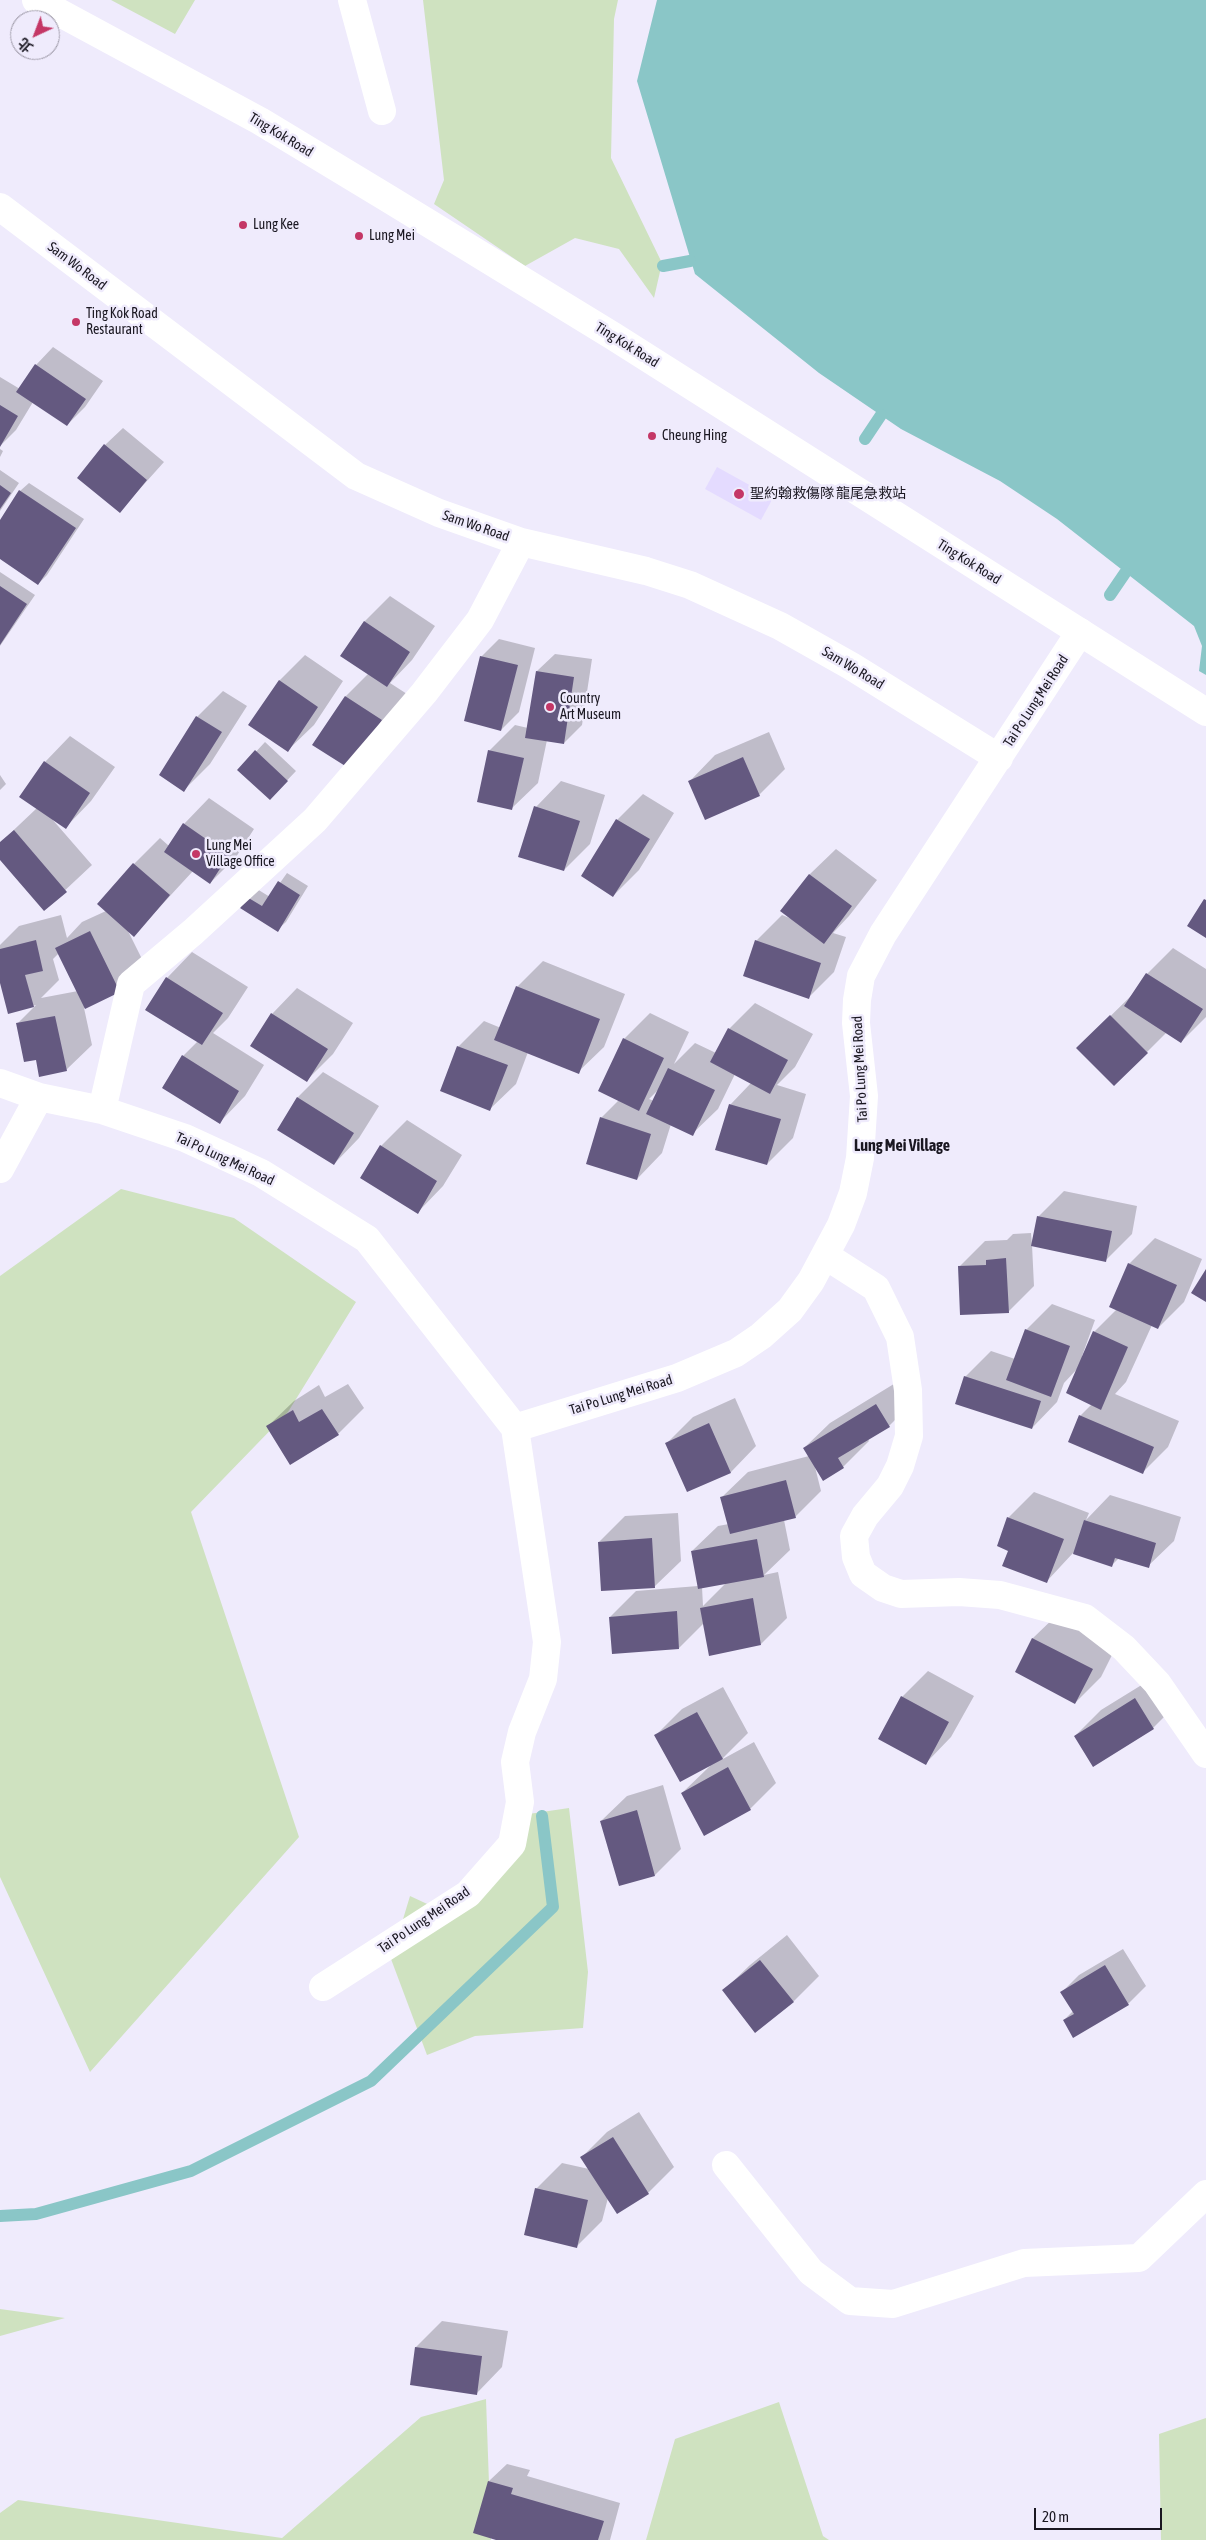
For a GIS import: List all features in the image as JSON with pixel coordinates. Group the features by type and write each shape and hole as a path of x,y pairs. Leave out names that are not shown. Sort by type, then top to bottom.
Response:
{"street":[{"name":"Ting Kok Road","path":"36,0 260,121 389,199 614,336 1206,712"},
{"path":"352,0 382,111"},
{"name":"Sam Wo Road","path":"0,207 356,476 438,513 520,542 646,571 690,585 780,626 851,666 999,758"},
{"path":"102,1110 131,984 193,932 315,820 424,693 480,620 520,542"},
{"name":"Tai Po Lung Mei Road","path":"515,1428 677,1378 736,1354 762,1336 790,1310 826,1256 853,1193 860,1158 864,1096 856,1023 861,976 884,934 1080,632"},
{"name":"Tai Po Lung Mei Road","path":"0,1083 39,1097 102,1110 185,1138 261,1173 367,1238 515,1428 548,1642 543,1679 522,1732 515,1762 520,1802 512,1844 468,1894 323,1987"},
{"path":"0,1169 39,1097"},
{"path":"826,1256 876,1288 900,1337 908,1390 909,1436 900,1466 890,1486 865,1516 854,1536 856,1556 863,1574 883,1588 901,1594 959,1592 1000,1595 1085,1618 1124,1648 1157,1683 1206,1754"},
{"path":"726,2164 811,2272 850,2301 893,2304 1024,2262 1139,2258 1206,2194"}],"shaded area":[{"path":"111,0 195,0 175,34"},
{"path":"423,0 618,0 614,19 611,158 662,263 654,298 619,249 575,238 525,266 434,204 444,180"},
{"path":"657,0 1206,0 1206,675 1199,671 1202,646 1194,626 1057,519 1000,481 901,429 819,373 695,274 637,81"},
{"name":"聖約翰救傷隊 龍尾急救站","path":"717,467 773,498 761,520 705,489"},
{"path":"121,1189 234,1218 356,1302 288,1412 191,1512 299,1837 90,2072 0,1877 0,1276"},
{"path":"569,1808 588,1972 583,2028 475,2036 427,2055 391,1959 410,1896 451,1915 515,1816"},
{"path":"0,2309 65,2318 0,2336"},
{"path":"486,2399 491,2540 0,2540 0,2513 18,2500 282,2538 421,2417"},
{"path":"779,2402 823,2536 829,2540 646,2540 675,2439"},
{"path":"1206,2418 1206,2540 1161,2540 1159,2434"}],"building":[{"path":"35,364 86,399 67,426 16,392"},
{"path":"0,405 18,416 0,447"},
{"path":"104,444 147,480 120,513 77,478"},
{"path":"0,485 11,493 0,509"},
{"path":"19,490 76,528 38,585 0,559 0,520"},
{"path":"0,586 27,604 0,645"},
{"path":"364,621 410,652 387,687 340,656"},
{"path":"480,656 518,665 501,731 464,721"},
{"name":"Country Art Museum","path":"536,671 574,677 564,744 525,738"},
{"path":"279,680 318,707 288,752 248,725"},
{"path":"345,696 382,720 350,769 312,745"},
{"path":"196,716 222,732 184,792 159,775"},
{"path":"255,750 288,781 270,800 237,770"},
{"path":"488,750 524,758 512,810 477,802"},
{"path":"743,757 760,796 705,820 688,781"},
{"path":"44,761 90,793 66,829 19,797"},
{"path":"534,806 580,821 564,871 518,857"},
{"path":"616,819 650,839 613,897 581,876"},
{"name":"Lung Mei Village Office","path":"183,823 229,855 210,884 164,852"},
{"path":"14,830 67,892 44,911 0,860 0,842"},
{"path":"133,863 170,895 134,937 97,904"},
{"path":"809,874 852,906 824,944 780,911"},
{"path":"278,881 300,895 278,932 240,908 247,897 262,906"},
{"path":"1204,899 1206,900 1206,938 1187,926"},
{"path":"90,931 120,992 85,1009 55,948"},
{"path":"36,940 43,971 25,975 34,1007 8,1014 0,983 0,949"},
{"path":"755,940 821,963 809,999 743,976"},
{"path":"1146,973 1203,1009 1181,1043 1124,1006"},
{"path":"166,977 223,1013 202,1045 145,1010"},
{"path":"516,986 600,1019 579,1074 494,1040"},
{"path":"271,1013 328,1049 307,1082 250,1046"},
{"path":"1110,1015 1148,1053 1114,1086 1076,1048"},
{"path":"55,1016 67,1071 39,1077 36,1060 24,1062 16,1023"},
{"path":"728,1028 788,1060 770,1094 710,1062"},
{"path":"623,1038 664,1058 639,1111 598,1091"},
{"path":"457,1046 508,1065 490,1111 440,1091"},
{"path":"182,1055 239,1091 220,1124 162,1088"},
{"path":"668,1068 715,1090 693,1136 646,1114"},
{"path":"297,1097 354,1133 334,1165 277,1130"},
{"path":"729,1104 781,1119 767,1165 715,1150"},
{"path":"600,1117 651,1134 637,1180 586,1164"},
{"path":"380,1145 437,1181 418,1214 360,1178"},
{"path":"1037,1216 1112,1231 1106,1262 1031,1246"},
{"path":"1006,1258 1009,1313 960,1315 958,1266 986,1265 986,1260"},
{"path":"1128,1263 1177,1285 1158,1329 1109,1307"},
{"path":"1206,1269 1206,1302 1191,1293"},
{"path":"1025,1329 1070,1346 1051,1397 1006,1380"},
{"path":"1093,1331 1128,1347 1101,1410 1066,1393"},
{"path":"964,1376 1041,1401 1032,1429 955,1404"},
{"path":"876,1404 890,1427 838,1458 844,1468 823,1481 803,1448"},
{"path":"322,1409 339,1435 290,1465 266,1426 293,1410 299,1422"},
{"path":"1079,1415 1154,1447 1143,1474 1068,1442"},
{"path":"709,1423 731,1473 687,1492 665,1443"},
{"path":"786,1480 796,1518 730,1534 720,1497"},
{"path":"1007,1517 1064,1539 1047,1583 1002,1566 1008,1551 997,1546"},
{"path":"1084,1520 1156,1543 1149,1568 1115,1558 1112,1567 1073,1554"},
{"path":"652,1538 655,1588 601,1591 598,1542"},
{"path":"757,1539 764,1577 698,1589 691,1551"},
{"path":"753,1598 761,1645 709,1656 700,1608"},
{"path":"677,1611 679,1649 612,1654 609,1617"},
{"path":"1032,1638 1093,1669 1075,1704 1015,1672"},
{"path":"901,1696 949,1722 926,1765 878,1739"},
{"path":"1135,1698 1154,1729 1093,1767 1074,1736"},
{"path":"697,1712 723,1759 680,1782 654,1735"},
{"path":"728,1767 751,1810 704,1836 681,1793"},
{"path":"637,1810 655,1876 619,1886 600,1821"},
{"path":"760,1960 794,2002 755,2033 722,1990"},
{"path":"1105,1965 1129,2005 1073,2038 1063,2020 1074,2014 1060,1992"},
{"path":"613,2137 649,2194 617,2214 580,2157"},
{"path":"535,2188 588,2200 577,2248 524,2235"},
{"path":"415,2347 482,2356 477,2395 410,2385"},
{"path":"488,2481 513,2488 511,2494 604,2521 598,2540 496,2540 473,2533"}],"waterway":[{"path":"663,266 690,261"},
{"path":"865,439 881,415"},
{"path":"1110,595 1125,573"},
{"path":"0,2216 36,2214 191,2171 371,2081 553,1907 542,1816"}],"place":[{"name":"Lung Kee","path":"243,225"},
{"name":"Lung Mei","path":"359,236"},
{"name":"Ting Kok Road Restaurant","path":"76,322"},
{"name":"Cheung Hing","path":"652,436"},
{"name":"聖約翰救傷隊 龍尾急救站","path":"739,494"},
{"name":"Country Art Museum","path":"550,707"},
{"name":"Lung Mei Village Office","path":"196,854"}],"district":[{"name":"Lung Mei Village","path":"902,1146"}]}
